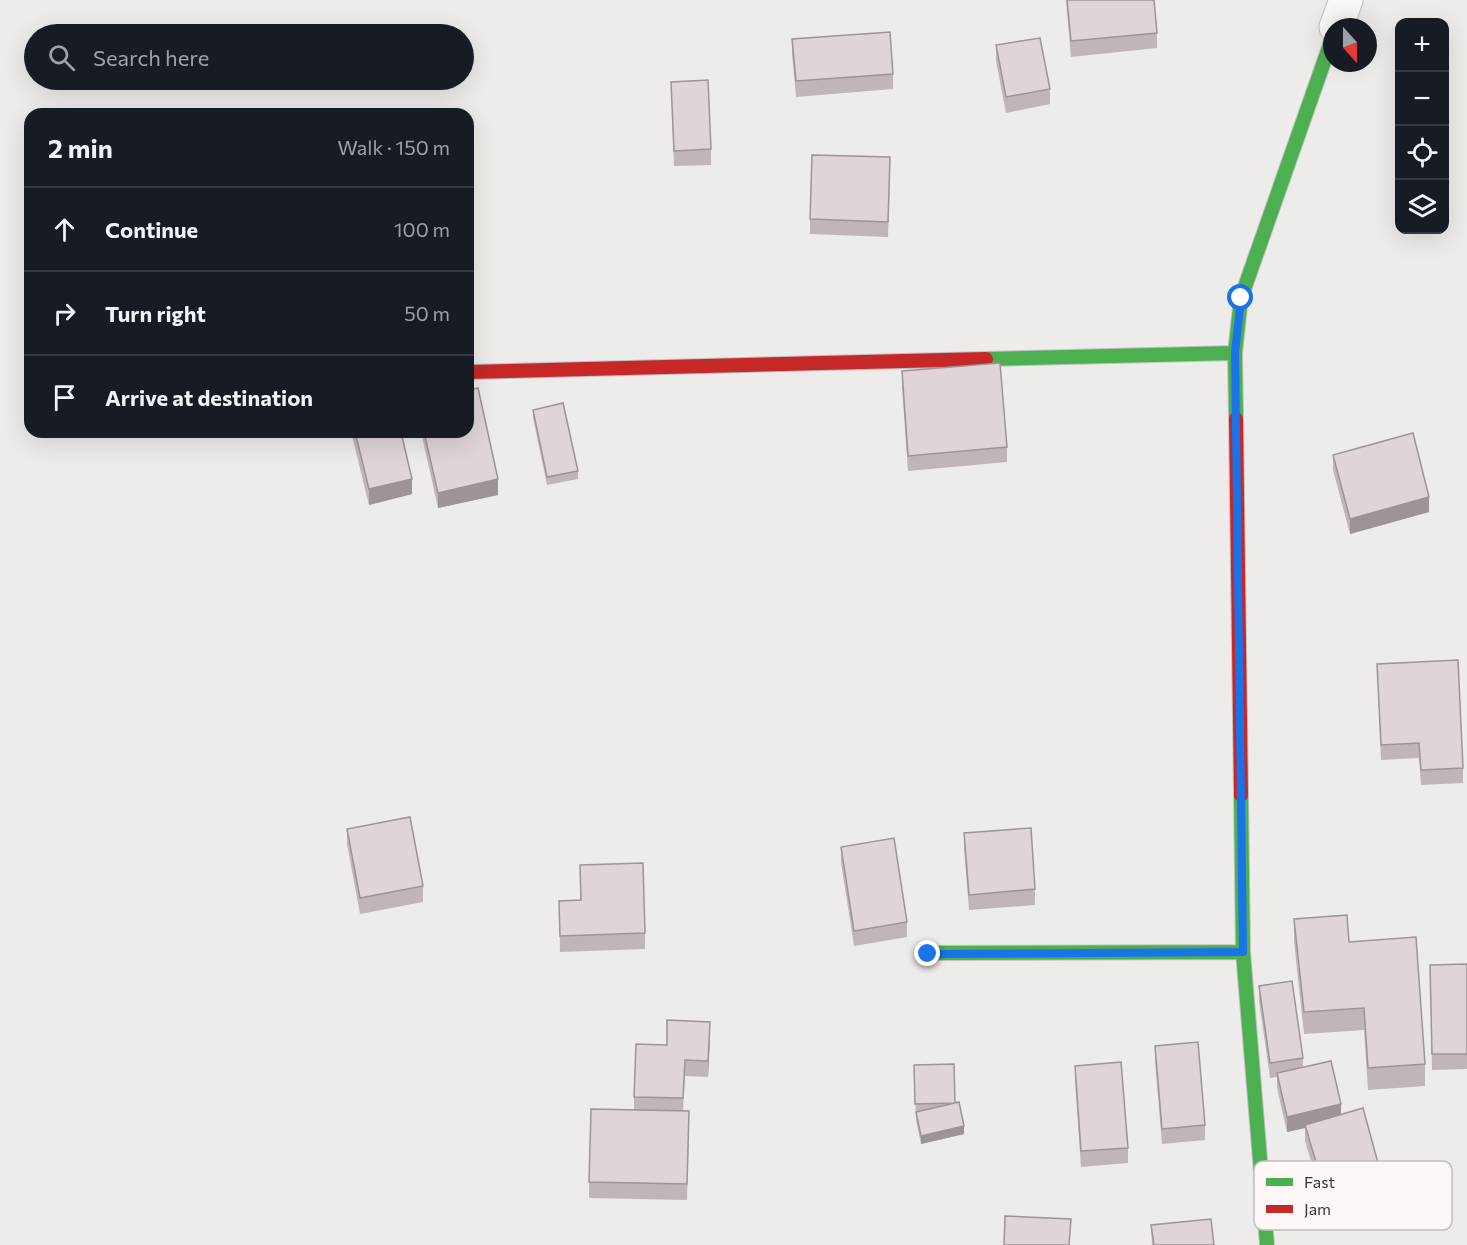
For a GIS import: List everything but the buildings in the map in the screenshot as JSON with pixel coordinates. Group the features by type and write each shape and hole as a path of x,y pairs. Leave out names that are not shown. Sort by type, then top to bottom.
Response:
{"street":[{"path":"1339,18 1346,0"},
{"path":"1261,1161 1243,952 1235,353 1241,298 1323,65"},
{"path":"474,372 1235,353"},
{"path":"928,954 1243,952"},
{"path":"1267,1230 1268,1245"}],"traffic: fast":[{"path":"1236,419 1235,353 1241,298 1323,65"},
{"path":"986,359 1235,353"},
{"path":"1241,795 1243,952 1260,1161"},
{"path":"928,953 1243,952"},
{"path":"1266,1230 1267,1245"}],"traffic: jam":[{"path":"474,372 986,359"},
{"path":"1236,419 1241,795"}],"route":[{"path":"928,954 1243,952 1235,353 1241,298"}]}
